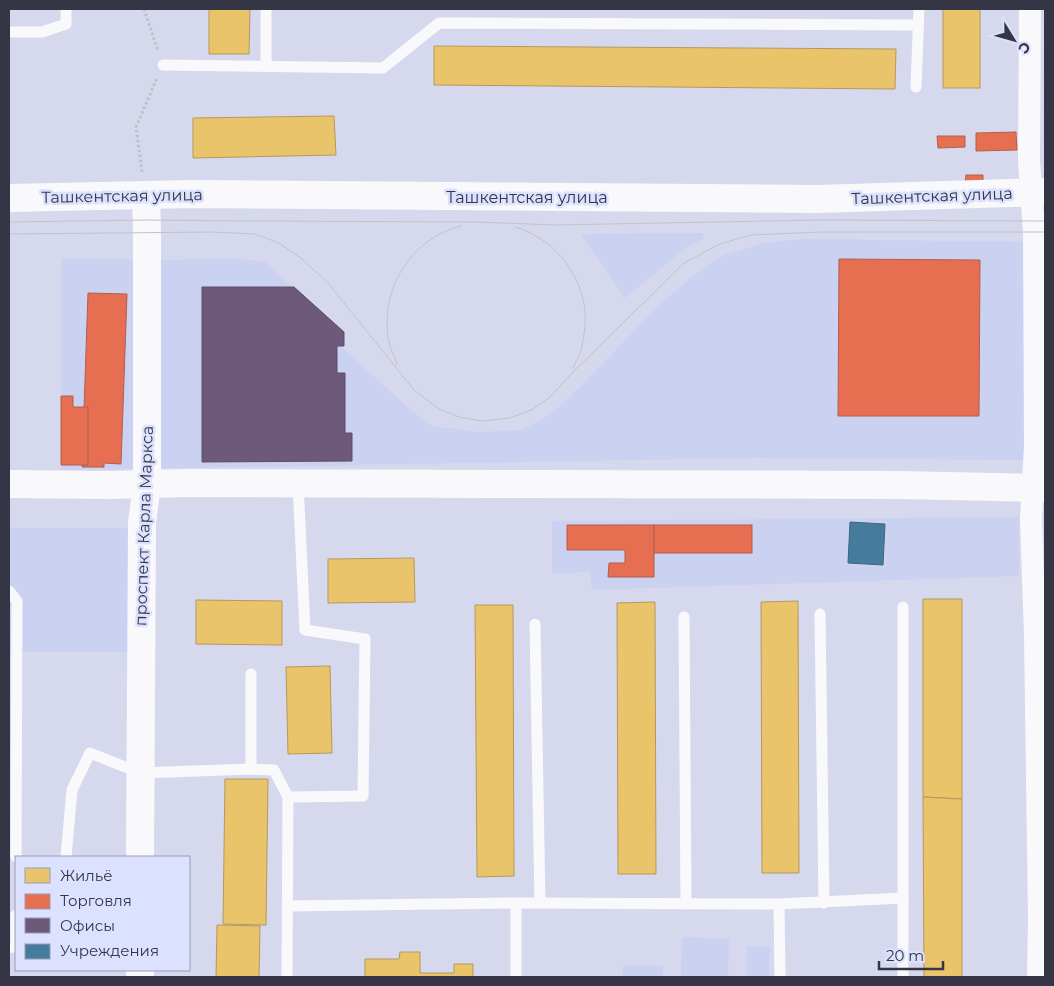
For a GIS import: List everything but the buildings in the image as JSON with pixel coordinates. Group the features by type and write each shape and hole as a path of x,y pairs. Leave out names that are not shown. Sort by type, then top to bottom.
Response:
{"main road":[{"name":"Ташкентская улица","path":"9,198 193,194 818,199 1038,193"},
{"name":"проспект Карла Маркса","path":"140,856 142,523 147,484 146,195"},
{"path":"9,484 889,485 1039,488"}],"street":[{"path":"1030,9 1029,161 1038,193 1034,241 1035,447 1039,488 1031,519 1040,635 1038,977"}],"lane":[{"path":"9,32 42,32 66,24 66,9"},
{"path":"266,9 266,66"},
{"path":"916,87 919,9"},
{"path":"163,65 383,68 439,23 918,26"},
{"path":"288,797 362,796 365,639 305,630 298,483"},
{"path":"9,591 17,601 16,856"},
{"path":"903,607 903,977"},
{"path":"820,614 824,903"},
{"path":"684,617 686,904"},
{"path":"535,624 540,904"},
{"path":"251,674 251,769"},
{"path":"66,856 72,790 90,753 140,774 251,769 274,770 288,797 287,977"},
{"path":"288,906 516,903 779,904 903,898"},
{"path":"516,903 516,977"},
{"path":"779,904 780,977"}],"path":[{"path":"144,9 163,65 136,127 146,195"}],"shaded area":[{"path":"704,233 703,239 685,249 625,298 581,234"},
{"path":"802,239 1028,242 1026,460 753,458 61,470 62,258 163,260 233,258 265,262 296,290 338,344 411,410 432,426 479,432 522,430 551,414 583,384 654,310 690,278 721,256 764,243"},
{"path":"1019,517 1019,576 592,590 590,572 552,574 552,521"},
{"path":"9,528 128,528 128,652 9,652"},
{"path":"682,937 729,939 728,977 681,977"},
{"path":"747,946 770,947 769,977 746,977"},
{"path":"623,965 663,966 663,977 622,977"}],"tram line":[{"path":"9,222 147,220 476,222 555,225 821,220 1045,221"},
{"path":"397,364 390,345 387,323 389,304 394,286 402,269 427,242 461,226"},
{"path":"515,227 529,232 553,248 563,259 578,284 583,298 585,324 580,355 573,368"},
{"path":"9,234 212,232 255,234 279,243 302,259 329,284 414,390 439,409 459,417 482,421 510,418 533,409 550,397 684,263 720,244 751,235 820,232 1045,232"}]}
